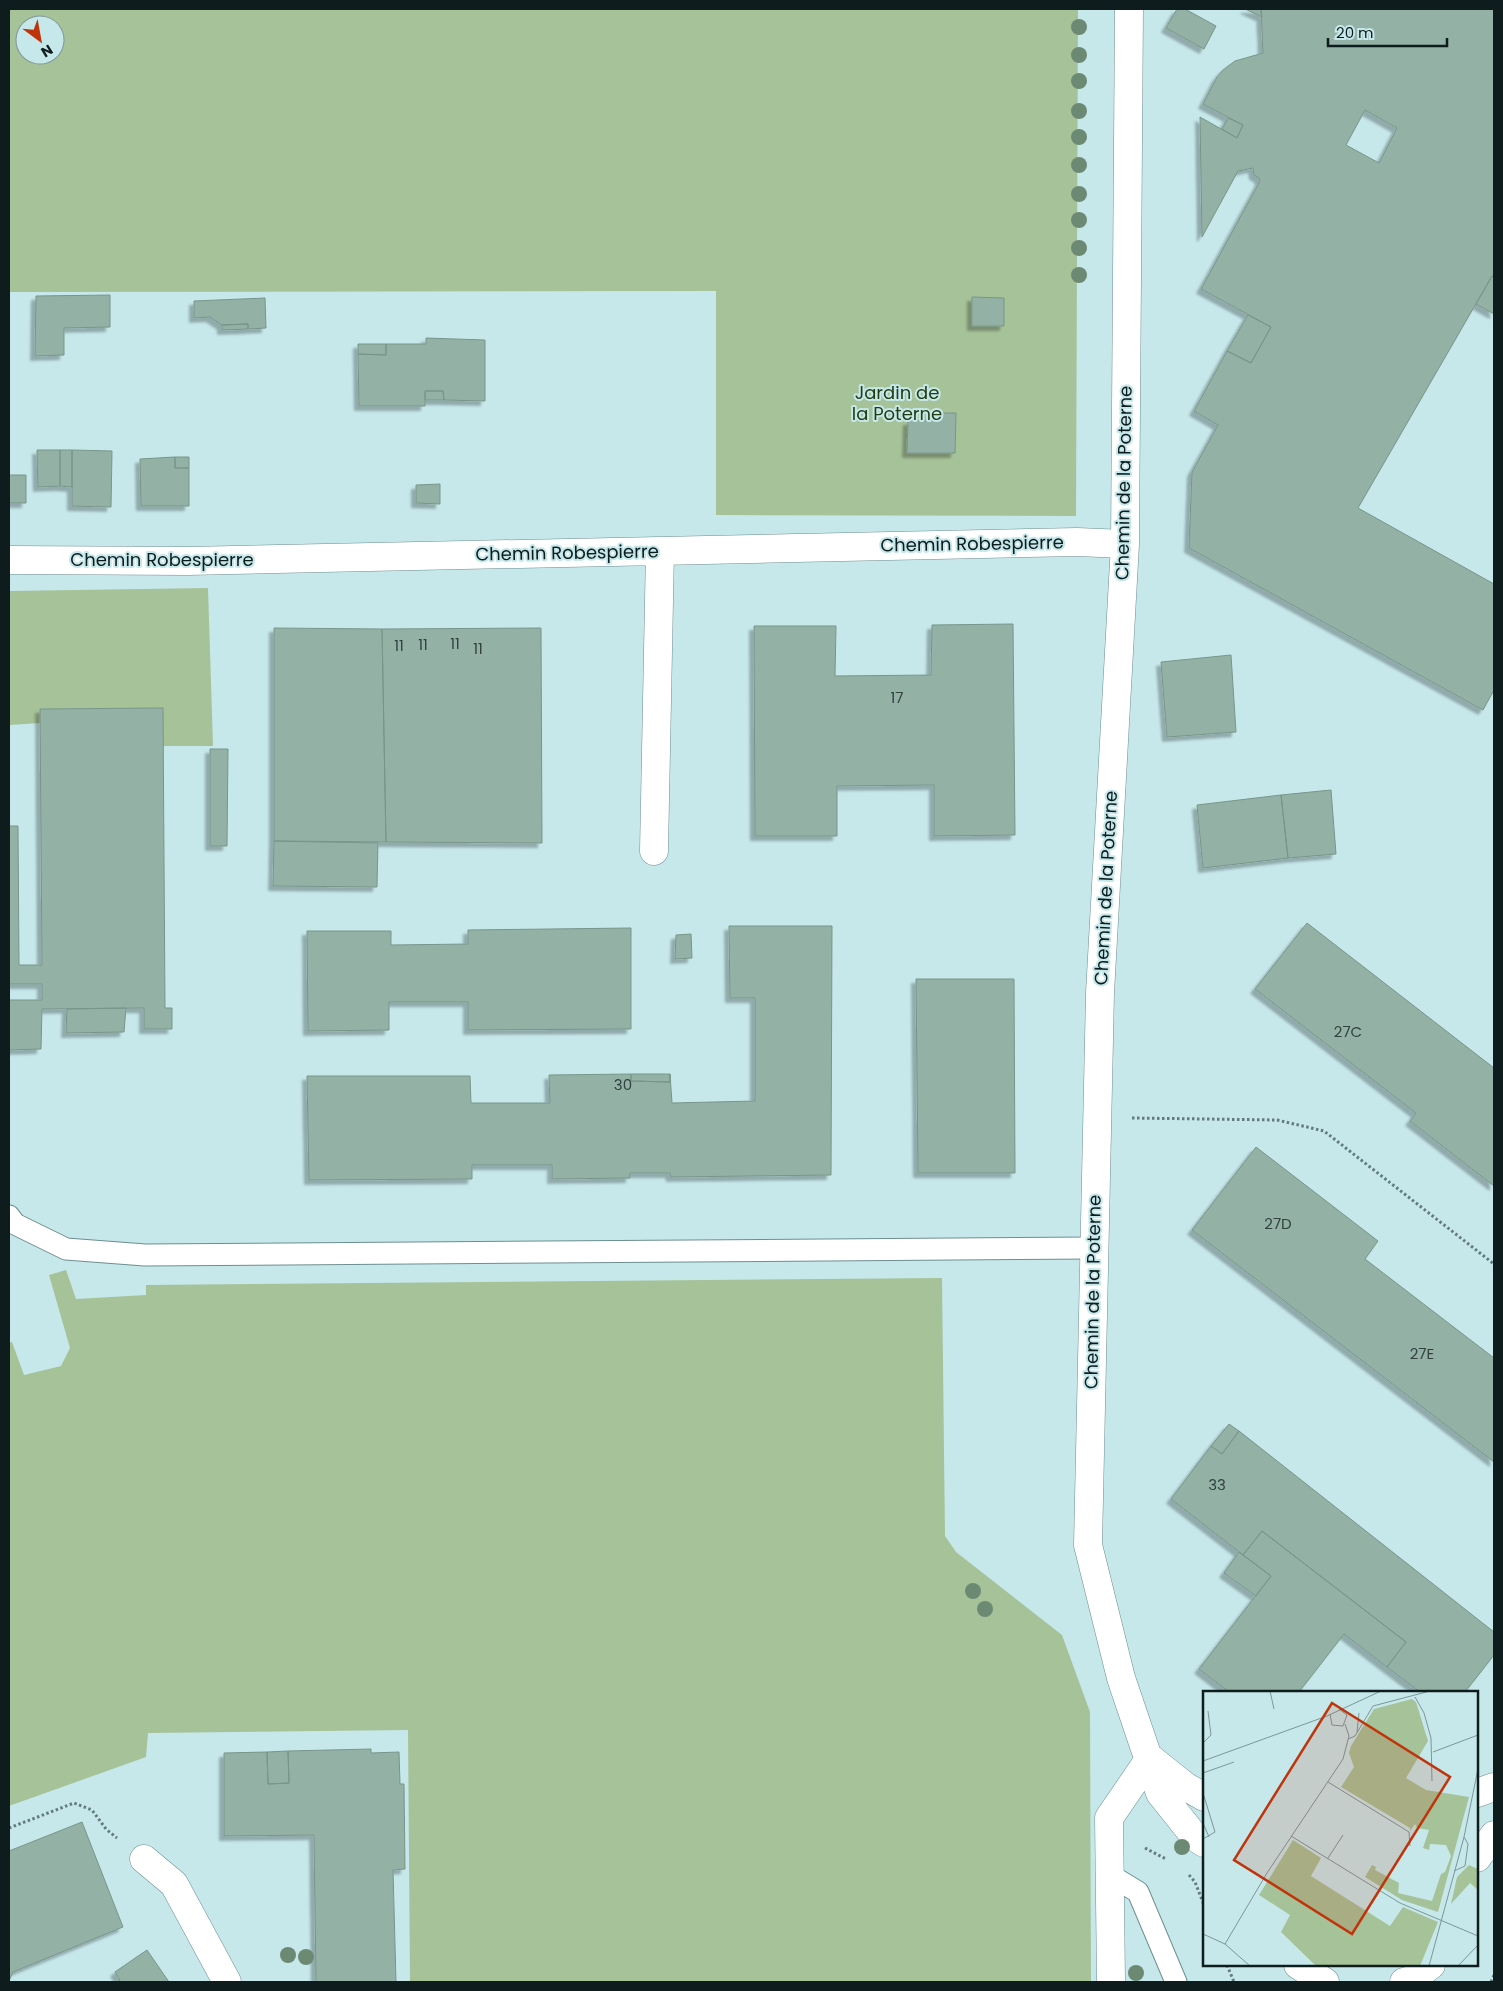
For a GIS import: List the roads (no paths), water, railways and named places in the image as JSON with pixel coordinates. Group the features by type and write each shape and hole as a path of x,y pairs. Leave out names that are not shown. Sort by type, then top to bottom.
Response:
{"street":[{"name":"Chemin de la Poterne","path":"1129,9 1125,544 1100,993 1088,1545 1121,1678 1150,1758 1160,1793 1195,1837 1203,1842"},
{"name":"Chemin Robespierre","path":"9,560 188,561 1078,542 1125,544"},
{"path":"654,851 660,551"},
{"path":"1111,1982 1109,1818 1150,1758 1185,1786 1203,1796"},
{"path":"1478,1793 1494,1787"},
{"path":"1478,1857 1494,1835"},
{"path":"144,1858 174,1884 226,1982"},
{"path":"1300,1966 1325,1982"}],"lane":[{"path":"9,1216 15,1224 66,1249 145,1255 1094,1248"},
{"path":"1110,1876 1138,1892 1176,1982"}],"park label":[{"name":"Jardin de la Poterne","path":"897,403"}]}
